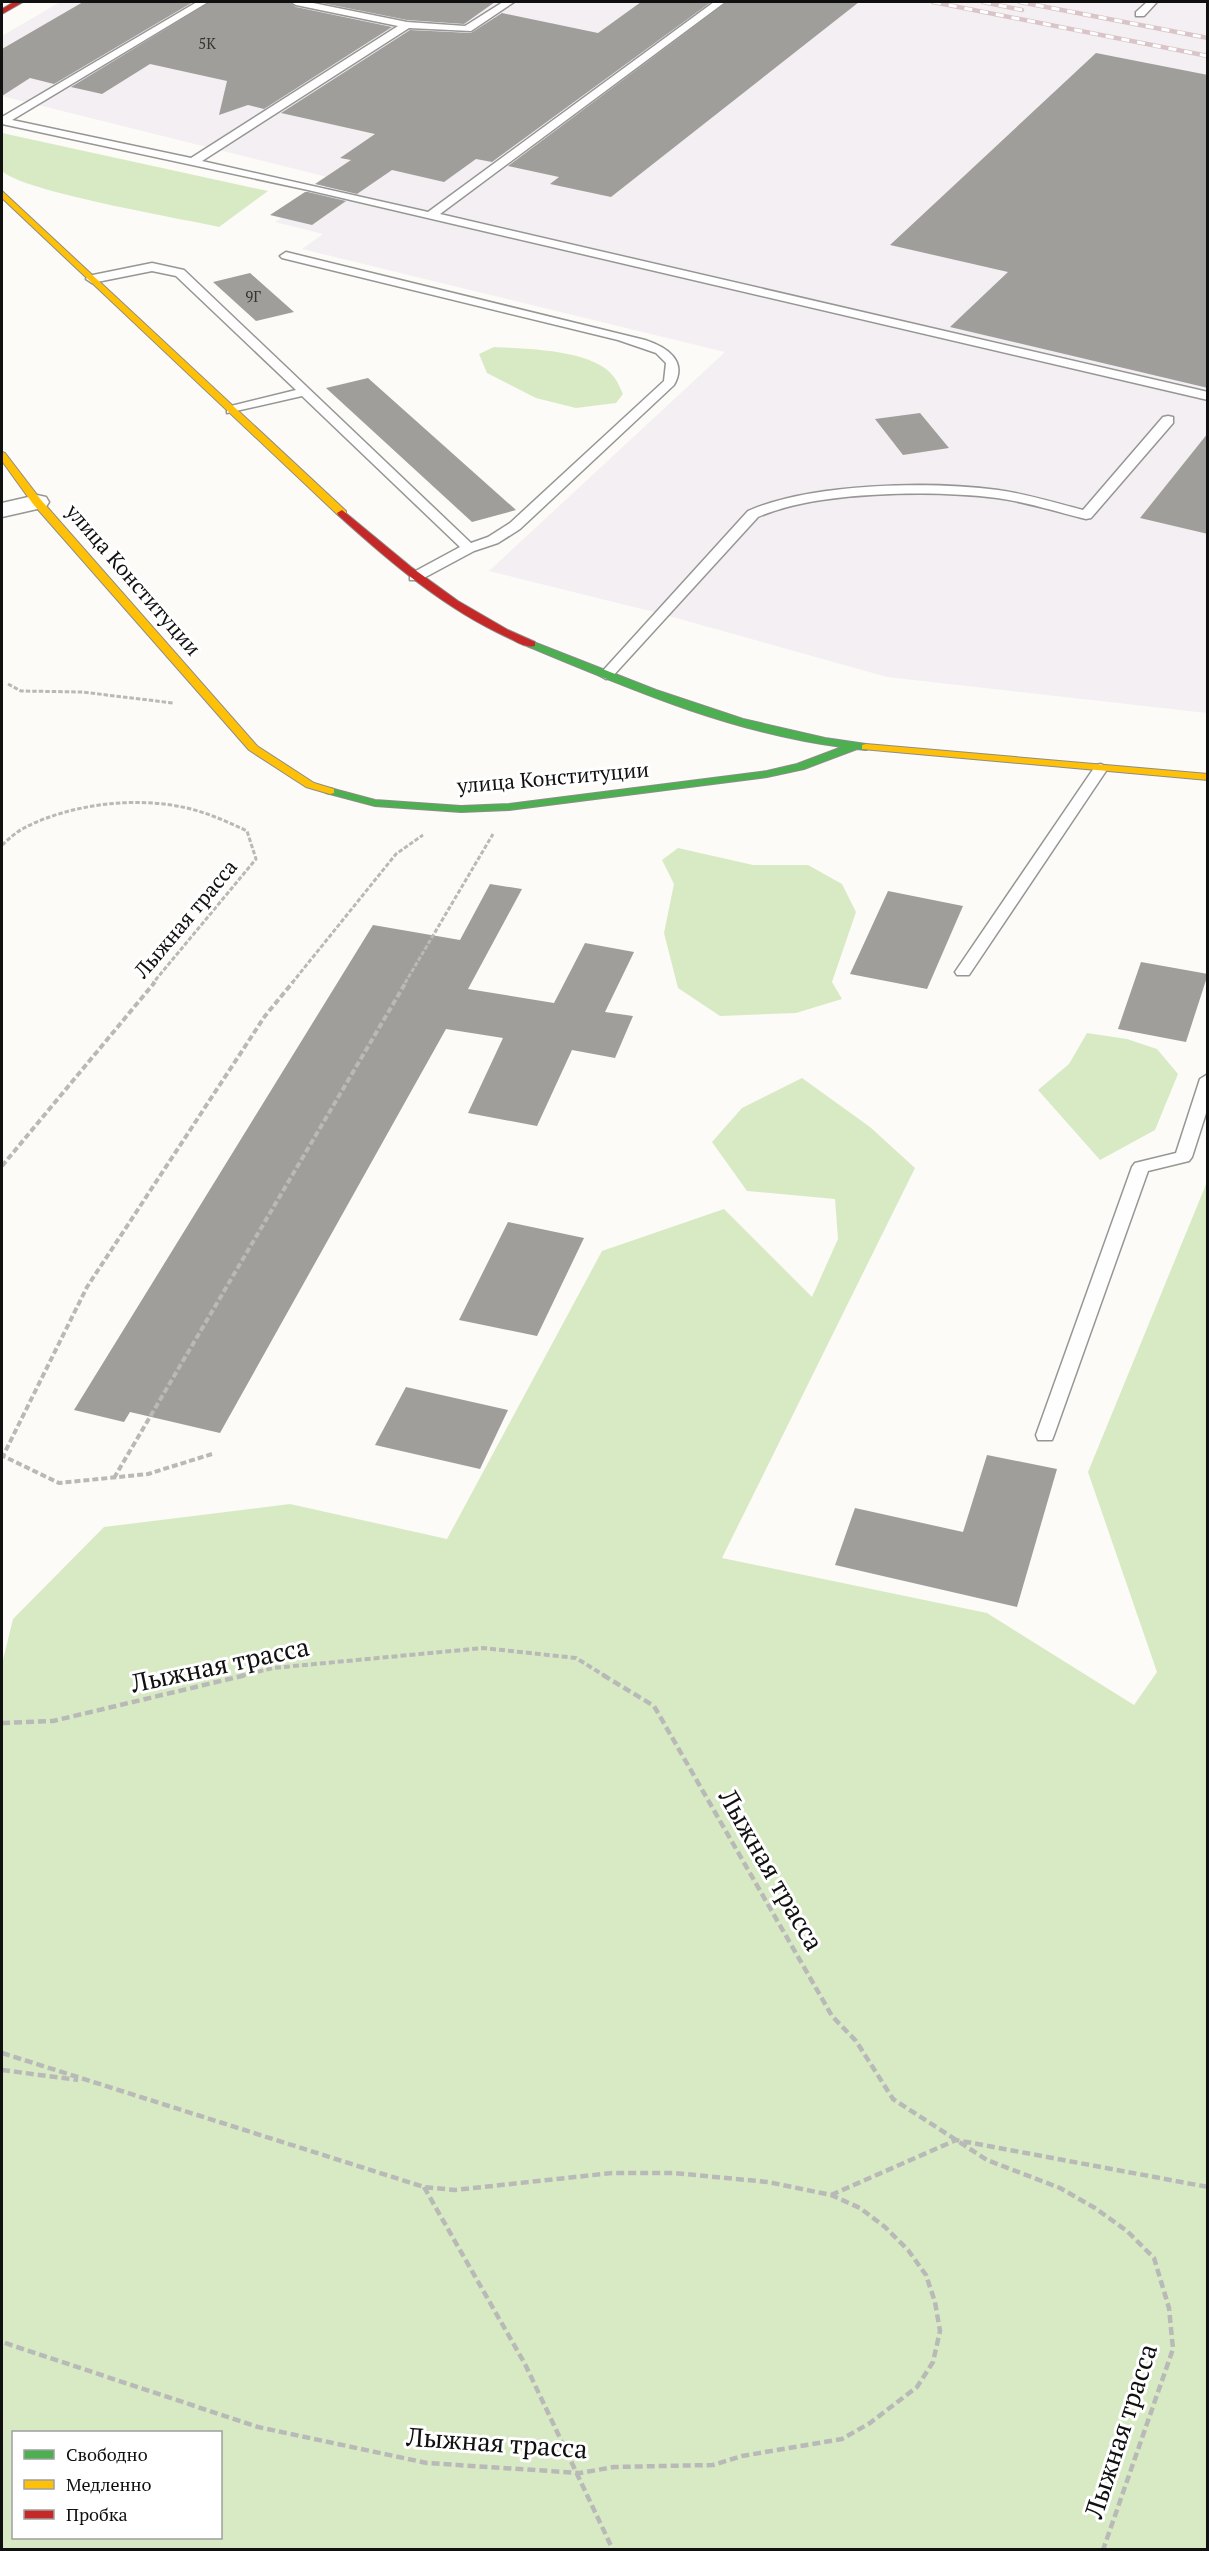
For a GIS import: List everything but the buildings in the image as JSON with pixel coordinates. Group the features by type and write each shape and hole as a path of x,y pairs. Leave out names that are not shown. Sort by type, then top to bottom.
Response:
{"street":[{"path":"2,12 19,2"},
{"path":"2,194 360,531 415,577 454,603 527,642 606,675 746,722 822,741 855,746 1208,777"},
{"name":"улица Конституции","path":"2,455 37,502 253,748 310,785 375,803 460,810 509,807 767,774 808,765 855,746"},
{"path":"2,510 37,502"}],"lane":[{"path":"2,121 203,2"},
{"path":"296,2 407,25 467,28 509,2"},
{"path":"431,215 720,2"},
{"path":"1140,14 1152,2"},
{"path":"193,162 407,25"},
{"path":"2,121 431,215 1208,396"},
{"path":"286,256 622,337 666,354 674,363 674,373 670,382 515,526 493,540 469,548 415,577"},
{"path":"92,279 152,267 180,273 469,548"},
{"path":"231,410 304,392"},
{"path":"606,675 763,507 808,497 966,490 1000,494 1086,515 1168,420"},
{"path":"963,972 1101,768"},
{"path":"1045,1435 1141,1167 1183,1157 1208,1079"}],"path":[{"path":"8,684 21,691 81,692 170,703 213,703"},
{"name":"Лыжная трасса","path":"2,845 23,829 62,815 126,803 168,805 218,818 248,831 256,859 2,1166"},
{"path":"114,1478 509,807"},
{"path":"212,1454 148,1474 59,1483 3,1456 87,1287 265,1017 396,854 460,810"},
{"name":"Лыжная трасса","path":"2,1723 53,1721 273,1668 483,1648 576,1658 654,1706 832,2016 856,2041 892,2099 987,2160 1060,2188 1095,2208 1127,2231 1154,2258 1169,2308 1173,2349 1103,2550"},
{"name":"Лыжная трасса","path":"2,2054 396,2175 424,2187 455,2190 612,2173 674,2173 768,2182 831,2195 860,2208 885,2227 909,2250 926,2275 935,2302 940,2331 933,2362 916,2387 870,2423 842,2439 742,2456 713,2465 614,2467 580,2473 427,2463 258,2427 2,2342"},
{"name":"Лыжная трасса","path":"2,2070 90,2081"},
{"path":"831,2195 956,2140 1208,2187"},
{"path":"424,2187 469,2259 580,2473 613,2550"}],"shaded area":[{"path":"60,2 1207,2 1207,713 887,677 662,614 489,571 725,352 302,249 323,234 275,222 335,179 2,96 2,36"}],"green space":[{"path":"2,133 268,191 219,227 104,204 40,187 16,179 2,171"},
{"path":"494,347 558,352 591,361 614,377 623,394 616,403 576,408 536,398 487,373 479,354"},
{"path":"678,848 753,865 808,865 842,884 856,912 832,982 842,999 796,1013 720,1016 678,988 664,933 674,884 662,860"},
{"path":"1087,1033 1127,1039 1157,1049 1178,1074 1155,1130 1100,1160 1038,1090 1069,1064"},
{"path":"802,1078 870,1127 915,1168 722,1558 987,1613 1134,1705 1157,1672 1088,1472 1207,1182 1207,2549 2,2549 2,1664 13,1619 104,1527 290,1504 447,1539 602,1251 724,1209 812,1297 838,1239 835,1199 747,1191 712,1142 742,1108"}],"railway":[{"path":"933,2 1208,56"},
{"path":"983,2 1022,10"},
{"path":"1020,2 1208,38"}],"traffic: fast":[{"path":"531,644 652,693 739,722 825,742 866,747"},
{"path":"330,791 375,803 461,809 509,807 767,774 800,767 855,746"}],"traffic: slow":[{"path":"2,194 342,513"},
{"path":"2,455 37,502 253,748 310,785 330,791"},
{"path":"866,747 1208,777"}],"traffic: jam":[{"path":"2,12 19,2"},
{"path":"342,513 430,587 479,618 531,644"}]}
